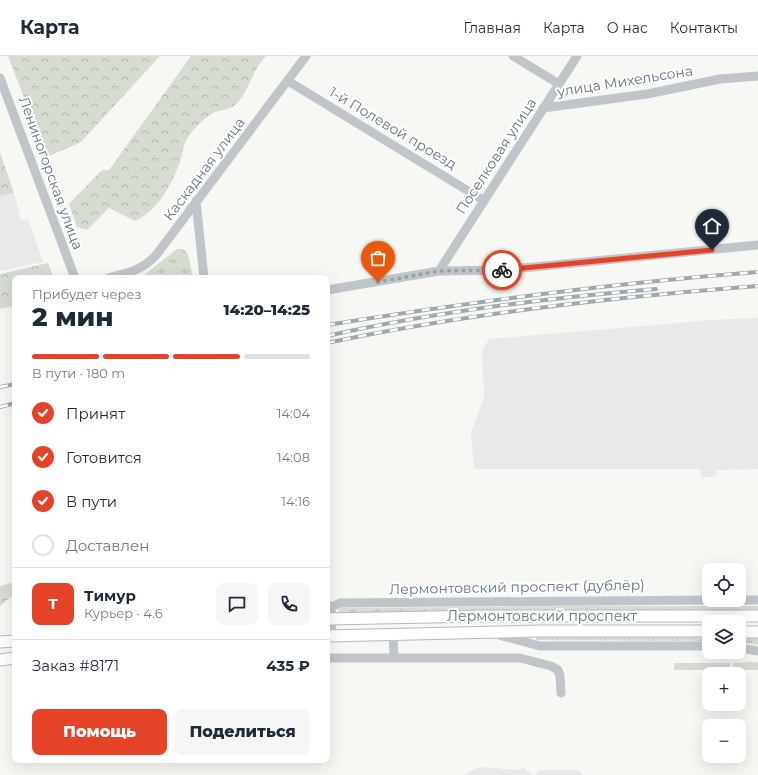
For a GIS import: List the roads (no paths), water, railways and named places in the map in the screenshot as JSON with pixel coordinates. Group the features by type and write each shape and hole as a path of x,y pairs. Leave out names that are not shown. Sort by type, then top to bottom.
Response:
{"main road":[{"name":"Лермонтовский проспект","path":"330,615 758,616"},
{"name":"Лермонтовский проспект","path":"330,636 538,631 702,631"},
{"path":"746,632 758,632"},
{"path":"0,642 12,641"},
{"path":"0,660 12,658"}],"street":[{"name":"Каскадная улица","path":"120,275 136,271 147,264 164,247 196,201 306,56"},
{"path":"513,56 559,84"},
{"name":"Поселковая улица","path":"439,271 576,56"},
{"name":"улица Михельсона","path":"544,108 647,94 720,79 758,76"},
{"name":"Лениногорская улица","path":"0,78 74,275"},
{"name":"1-й Полевой проезд","path":"288,81 483,200"},
{"path":"196,201 204,275"},
{"path":"330,289 439,271 503,270 758,245"},
{"name":"Лермонтовский проспект (дублёр)","path":"330,614 341,603 702,600"},
{"path":"746,600 758,600"},
{"path":"490,633 540,646 702,646"},
{"path":"393,634 394,657"},
{"path":"746,649 758,651"},
{"path":"330,658 394,657 526,659 551,666 558,670 560,676 561,693"}],"railway":[{"path":"330,325 542,294 704,276 758,272"},
{"path":"330,342 380,332 542,307 650,295 758,286"},
{"path":"330,335 408,320 532,301 656,289"},
{"path":"0,387 12,385"},
{"path":"0,407 12,404"}]}
